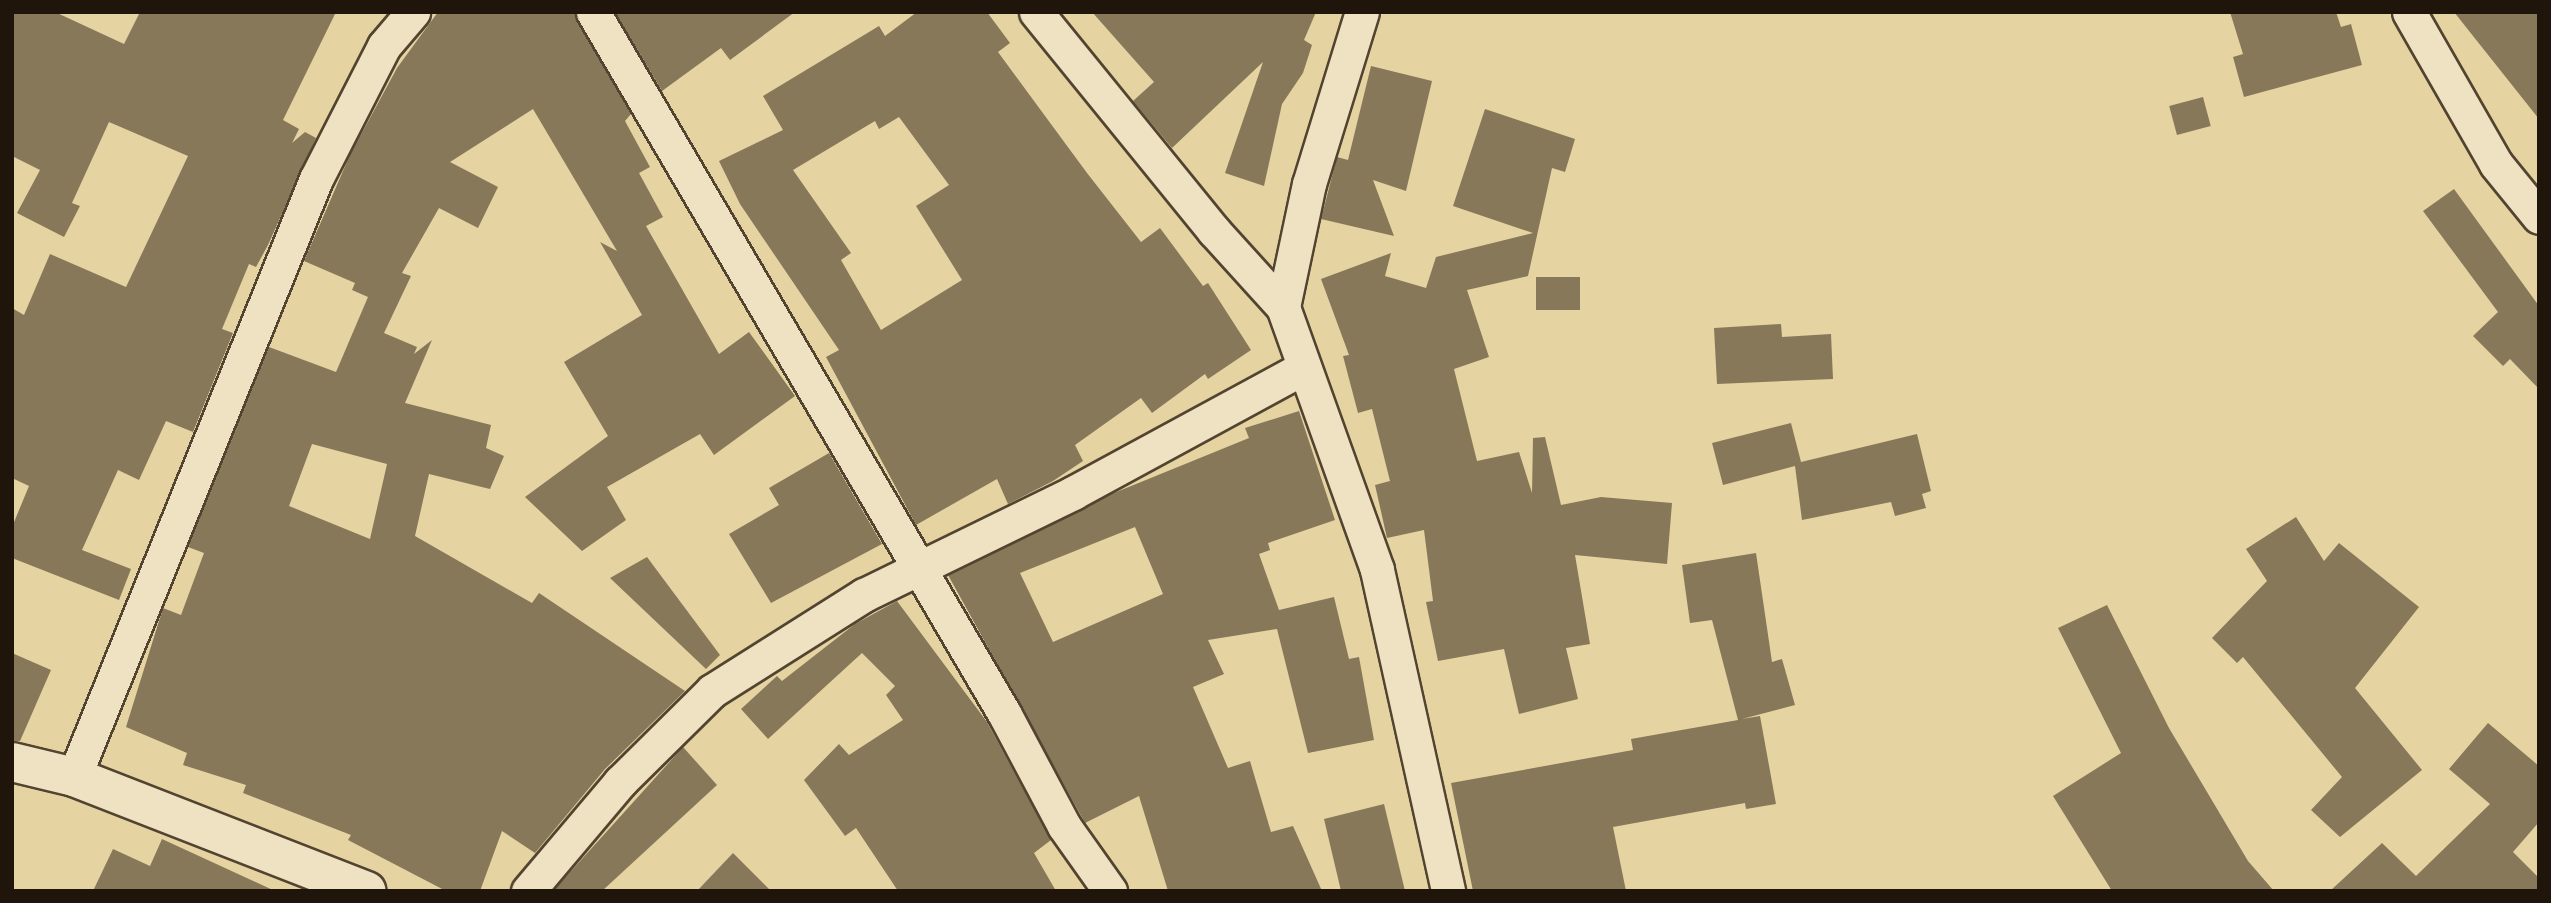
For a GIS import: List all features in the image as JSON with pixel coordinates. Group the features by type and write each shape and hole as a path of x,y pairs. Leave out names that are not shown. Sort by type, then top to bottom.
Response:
{"street":[{"path":"74,777 316,179 384,46 413,12"},
{"path":"593,12 917,567 1064,827 1110,891"},
{"path":"1036,12 1214,231 1283,307 1377,570 1448,891"},
{"path":"1283,307 1309,184 1362,12"},
{"path":"2409,12 2496,164 2539,217"},
{"path":"528,891 620,782 712,691 917,567 1073,493 1303,368"},
{"path":"12,762 74,777 367,891"}],"building":[{"path":"12,12 55,12 124,44 140,12 336,12 283,120 299,129 292,143 305,132 316,138 268,245 256,267 249,264 222,329 233,333 193,432 166,421 139,480 118,470 82,550 131,569 119,600 12,558 12,527 29,486 12,478 12,308 24,315 50,254 126,287 188,156 109,122 72,203 80,206 64,237 17,213 40,170 12,156"},
{"path":"438,12 574,12 631,114 625,121 650,167 639,173 663,217 646,226 719,354 749,332 795,396 714,455 700,434 607,487 626,520 582,551 525,497 608,436 564,362 642,315 600,242 617,251 533,109 450,162 498,187 478,228 439,208 402,273 411,276 384,333 417,347 414,354 432,340 405,403 491,425 486,448 504,456 490,489 429,474 415,536 532,603 539,593 685,691 605,769 535,853 502,831 480,891 446,891 348,840 351,835 243,793 246,785 183,765 187,753 126,727 163,608 181,615 204,553 188,547 269,347 336,372 368,297 352,290 355,283 304,261 350,155 397,68","holes":["312,444 387,464 370,539 289,506"]},
{"path":"615,12 795,12 730,60 721,48 662,91"},
{"path":"917,12 987,12 1010,43 998,52 1087,173 1141,242 1160,228 1203,286 1208,283 1251,350 1208,379 1205,374 1152,413 1141,398 1075,445 1083,461 1053,481 1008,504 997,479 916,525 826,357 839,350 740,204 719,161 783,130 763,96 879,26 885,36","holes":["899,117 949,185 916,206 962,280 881,330 841,260 851,253 793,170 875,121 879,129"]},
{"path":"1092,12 1316,12 1304,40 1312,45 1303,73 1282,104 1264,186 1225,173 1263,62 1172,148 1133,101 1154,82"},
{"path":"2230,12 2336,12 2341,27 2351,24 2362,65 2244,97 2233,57 2243,54"},
{"path":"2454,12 2539,12 2539,119"},
{"path":"1371,66 1432,81 1406,191 1373,180 1394,236 1321,219 1337,157 1348,160"},
{"path":"2203,97 2211,126 2177,135 2169,106"},
{"path":"1485,109 1575,139 1565,172 1552,168 1528,276 1467,290 1489,357 1454,369 1477,461 1519,452 1532,493 1533,438 1545,437 1561,505 1601,497 1672,503 1667,564 1575,555 1590,644 1566,648 1578,699 1519,714 1504,649 1438,661 1426,602 1433,601 1424,530 1387,538 1375,485 1390,481 1372,409 1358,413 1343,356 1349,355 1321,279 1391,253 1385,276 1426,288 1436,257 1533,233 1453,206"},
{"path":"2454,189 2539,306 2539,389 2510,359 2503,366 2473,336 2498,312 2423,211"},
{"path":"1536,277 1580,277 1580,310 1536,310"},
{"path":"1781,324 1782,337 1831,334 1833,379 1717,384 1714,328"},
{"path":"1299,411 1335,520 1268,543 1270,550 1259,554 1279,610 1334,597 1349,659 1359,657 1374,740 1308,753 1277,629 1208,640 1224,674 1193,687 1228,768 1250,761 1271,832 1293,826 1322,891 1168,891 1139,796 1085,823 948,575 1109,495 1249,438 1245,428","holes":["1135,527 1163,594 1053,642 1020,573"]},
{"path":"1791,423 1801,462 1917,434 1931,491 1922,494 1926,508 1895,516 1891,502 1802,520 1795,466 1723,485 1712,443"},
{"path":"829,453 882,544 771,603 729,534 779,505 769,488"},
{"path":"2296,517 2324,561 2339,543 2419,607 2355,688 2422,770 2340,837 2311,810 2342,777 2243,657 2237,663 2212,638 2267,581 2246,549"},
{"path":"1756,553 1772,662 1782,659 1795,705 1742,719 1760,716 1776,804 1746,809 1745,803 1613,827 1626,891 1473,891 1451,783 1633,750 1631,739 1738,720 1712,620 1690,623 1682,565"},
{"path":"647,557 720,655 706,669 610,578"},
{"path":"897,601 987,722 1051,840 1034,853 1056,891 898,891 856,828 845,836 804,780 839,744 849,755 903,720 886,695 895,686 862,653 768,739 741,709 777,676 782,681 855,624"},
{"path":"2107,605 2169,728 2248,861 2274,891 2112,891 2053,796 2121,753 2058,628"},
{"path":"12,653 51,670 20,741 12,741"},
{"path":"2488,723 2539,766 2539,822 2513,852 2539,878 2539,891 2330,891 2382,843 2416,876 2490,804 2449,769"},
{"path":"683,747 717,785 602,891 553,891"},
{"path":"1384,804 1405,891 1341,891 1324,819"},
{"path":"162,839 275,891 93,891 113,849 150,866"},
{"path":"733,853 771,891 697,891"}]}
